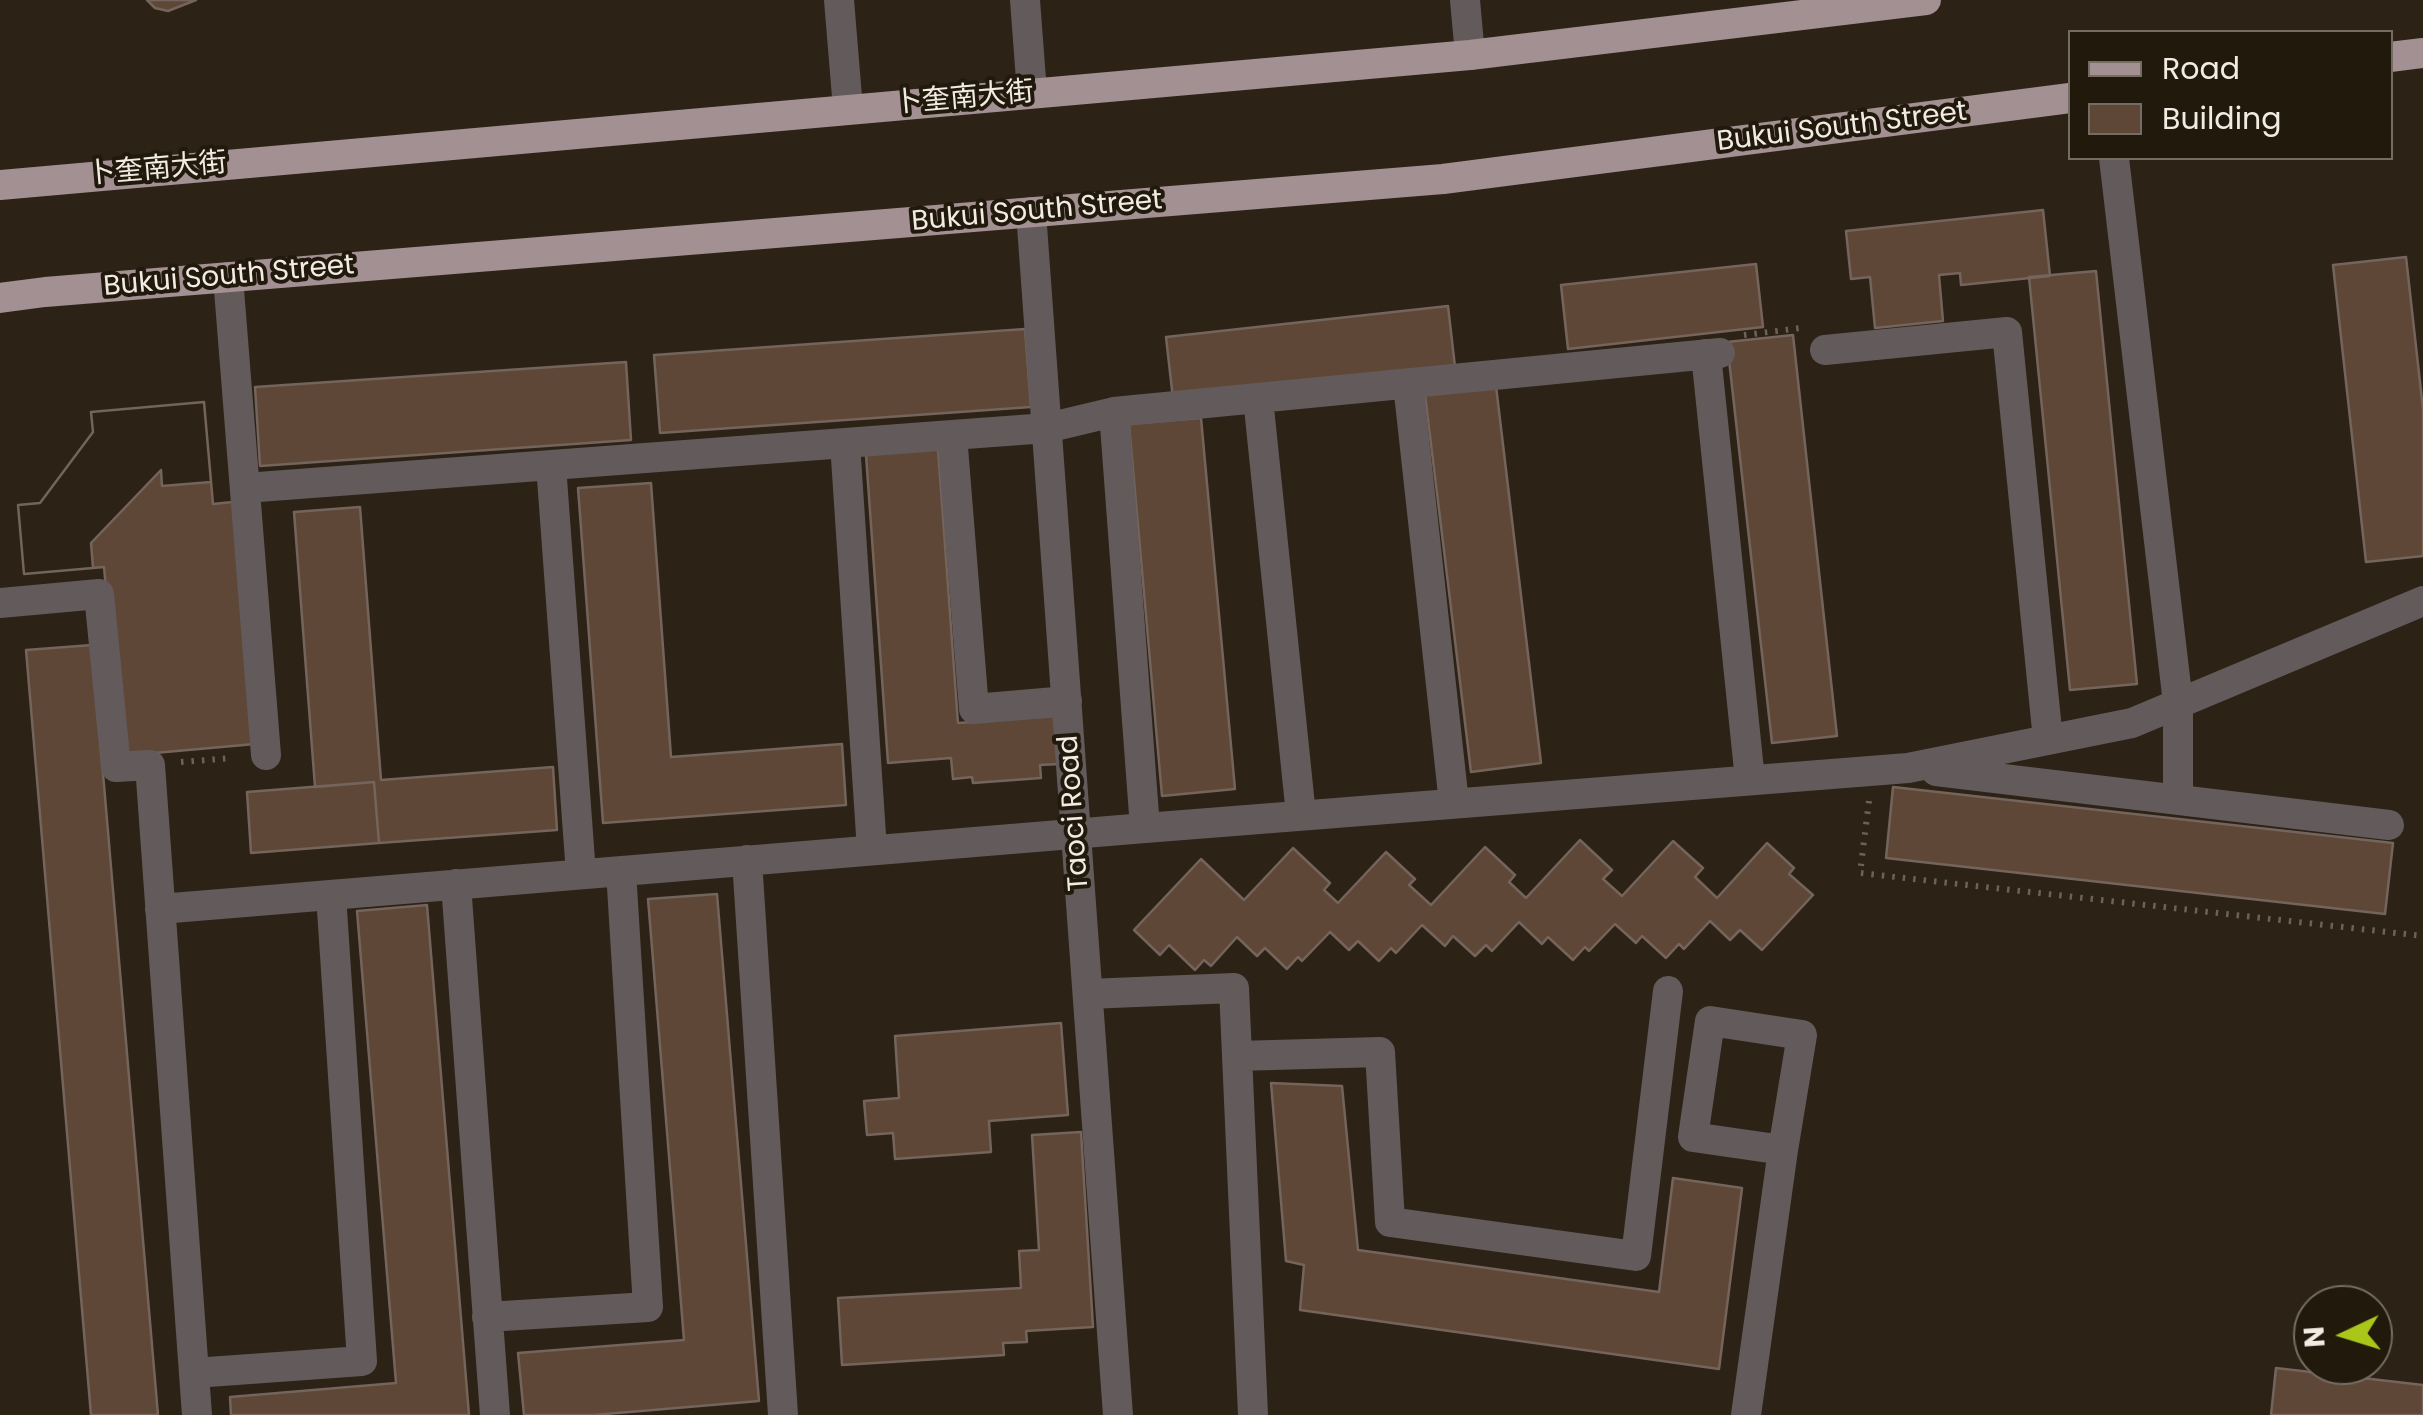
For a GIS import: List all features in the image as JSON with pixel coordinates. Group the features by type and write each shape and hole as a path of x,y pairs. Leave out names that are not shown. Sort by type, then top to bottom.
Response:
{"main road":[{"name":"卜奎南大街","path":"0,185 1470,55 1926,0"},
{"path":"2393,57 2423,55"},
{"name":"Bukui South Street","path":"0,298 1443,179 2068,98"}],"street":[{"path":"840,0 848,109"},
{"path":"1025,0 1032,93"},
{"path":"1465,0 1470,55"},
{"path":"2114,160 2178,703 2178,800"},
{"name":"Taoci Road","path":"1031,212 1118,1415"},
{"path":"228,277 266,755"},
{"path":"1825,350 2008,332 2048,740"},
{"path":"245,488 1047,428 1114,412 1713,353 1750,780"},
{"path":"1408,384 1454,804"},
{"path":"1258,398 1301,816"},
{"path":"1114,412 1144,828"},
{"path":"952,435 974,709 1067,701"},
{"path":"845,443 872,850"},
{"path":"551,465 581,874"},
{"path":"0,602 99,594 116,767 150,765 197,1415"},
{"path":"160,909 1908,768 2132,723 2423,601"},
{"path":"1908,768 2388,825"},
{"path":"747,860 782,1415"},
{"path":"487,1317 648,1307 621,871"},
{"path":"456,884 494,1415"},
{"path":"194,1372 362,1361 330,895"},
{"path":"1088,994 1234,988 1253,1415"},
{"path":"1237,1056 1380,1052 1390,1222 1636,1256 1668,991"},
{"path":"1746,1415 1802,1035 1710,1021 1693,1137 1783,1150"}],"path":[{"path":"1713,353 1719,338 1823,326 1825,350"},
{"path":"150,765 266,755"},
{"path":"1873,771 1860,873 2423,936"}],"building":[{"path":"147,0 196,0 168,11 155,8"},
{"path":"2043,210 2050,276 1961,285 1960,273 1939,275 1943,321 1875,328 1870,277 1851,279 1846,231"},
{"path":"2406,257 2423,409 2423,556 2366,562 2333,265"},
{"path":"1756,264 1763,327 1568,349 1561,285"},
{"path":"2096,271 2137,684 2070,690 2029,277"},
{"path":"1448,306 1455,367 1173,399 1166,337"},
{"path":"1025,329 1031,407 660,433 654,355"},
{"path":"1793,335 1837,736 1772,743 1727,342"},
{"path":"626,362 631,440 260,466 255,387"},
{"path":"1496,386 1541,763 1471,772 1425,395"},
{"path":"204,402 211,482 162,486 161,470 91,543 93,568 24,574 18,505 40,503 93,432 91,412"},
{"path":"204,402 213,504 233,502 255,744 121,756 104,567 24,574 18,505 40,503 93,432 91,412"},
{"path":"1201,418 1235,789 1162,796 1129,424"},
{"path":"938,449 958,723 1056,716 1060,764 1040,765 1041,778 973,783 972,777 953,779 951,758 888,763 866,455"},
{"path":"651,483 671,757 842,744 846,805 603,823 578,488"},
{"path":"360,507 381,780 553,767 557,830 379,843 374,782 315,787 294,512"},
{"path":"92,645 158,1415 91,1415 26,650"},
{"path":"374,782 379,843 251,853 247,792"},
{"path":"1893,787 2393,843 2385,914 1886,858"},
{"path":"1580,840 1612,870 1603,879 1622,896 1673,841 1703,868 1695,877 1717,898 1767,843 1794,868 1789,874 1813,895 1762,950 1740,930 1730,940 1710,921 1684,949 1679,944 1666,958 1642,936 1636,943 1615,924 1589,951 1585,947 1573,960 1548,937 1542,944 1519,922 1492,951 1486,945 1475,956 1453,936 1445,946 1422,925 1396,953 1391,948 1379,961 1358,941 1349,950 1330,932 1302,961 1298,957 1287,969 1265,948 1257,956 1237,937 1211,966 1204,960 1195,970 1169,945 1160,955 1134,930 1201,859 1244,900 1293,848 1330,883 1324,890 1338,903 1386,852 1415,879 1409,885 1431,905 1485,847 1515,875 1509,882 1526,898"},
{"path":"717,894 759,1401 594,1415 524,1415 518,1353 684,1340 648,899"},
{"path":"427,905 469,1415 231,1415 230,1397 396,1383 357,911"},
{"path":"1061,1023 1068,1115 989,1121 991,1152 895,1159 893,1133 867,1135 864,1101 899,1098 895,1036"},
{"path":"1271,1083 1342,1086 1358,1250 1659,1292 1673,1178 1742,1188 1719,1369 1300,1310 1304,1265 1286,1261"},
{"path":"1081,1132 1093,1327 1026,1331 1027,1342 1003,1343 1004,1355 842,1365 838,1298 1021,1288 1019,1251 1039,1250 1032,1135"},
{"path":"2276,1368 2293,1370 2293,1385 2393,1385 2393,1382 2423,1385 2423,1415 2271,1415"}]}
